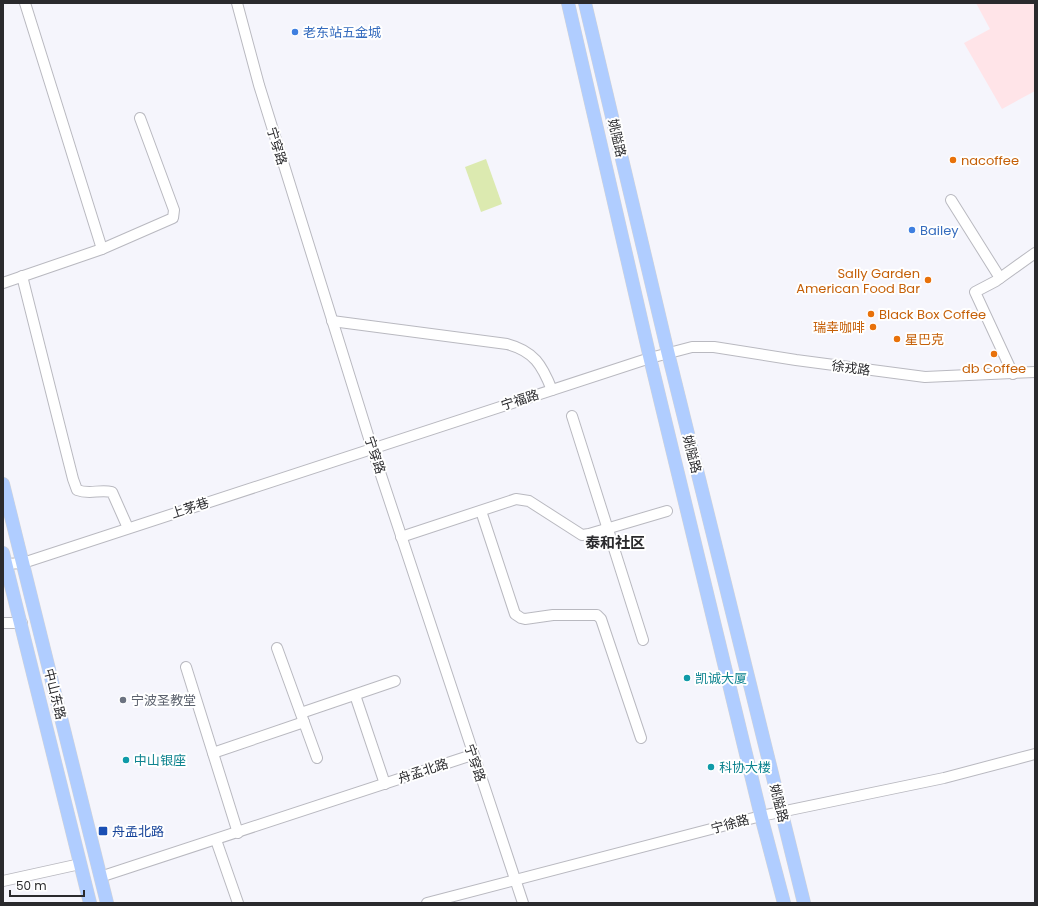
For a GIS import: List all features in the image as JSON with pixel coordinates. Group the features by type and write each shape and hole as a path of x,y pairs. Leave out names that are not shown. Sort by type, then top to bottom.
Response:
{"main road":[{"name":"姚隘路","path":"568,3 650,358 761,816 784,903"},
{"name":"姚隘路","path":"585,3 668,353 804,903"},
{"name":"中山东路","path":"3,484 24,563 107,903"},
{"name":"中山东路","path":"4,558 22,623 90,903"}],"street":[{"path":"25,3 102,249"},
{"name":"宁穿路","path":"237,3 258,85 372,448 472,755 523,903"},
{"path":"3,283 102,249 173,218 174,210 140,118"},
{"path":"951,200 1000,278"},
{"path":"1014,374 976,292 1000,278 1035,253"},
{"path":"22,276 77,490 86,494 103,490 112,492 128,528"},
{"path":"332,321 507,344 520,348 535,359 552,390"},
{"name":"徐戎路","path":"668,353 692,347 714,347 796,360 925,377 1035,372"},
{"name":"宁福路","path":"372,448 668,353"},
{"path":"572,416 643,640"},
{"name":"上茅巷","path":"4,558 24,563 372,448"},
{"path":"401,537 522,499 529,501 582,535 667,511"},
{"path":"481,511 515,614 520,618 525,619 553,615 597,615 601,620 641,738"},
{"path":"3,623 22,623"},
{"path":"277,648 317,758"},
{"path":"186,667 238,833"},
{"path":"213,753 355,694 396,681"},
{"path":"355,694 385,784"},
{"name":"宁徐路","path":"427,903 761,816 944,778 1035,754"},
{"name":"舟孟北路","path":"100,877 472,755"},
{"path":"216,840 238,903"},
{"path":"3,881 80,864"}],"shaded area":[{"path":"976,3 1035,3 1035,91 1002,109 964,43 990,29"}],"green space":[{"path":"486,159 502,204 481,212 465,167"}],"place":[{"name":"老东站五金城","path":"295,32"},
{"name":"nacoffee","path":"953,160"},
{"name":"Bailey","path":"912,230"},
{"name":"Sally Garden American Food Bar","path":"928,280"},
{"name":"Black Box Coffee","path":"871,314"},
{"name":"瑞幸咖啡","path":"873,327"},
{"name":"星巴克","path":"897,339"},
{"name":"db Coffee","path":"994,354"},
{"name":"凯诚大厦","path":"687,678"},
{"name":"宁波圣教堂","path":"123,700"},
{"name":"中山银座","path":"126,760"},
{"name":"科协大楼","path":"711,767"},
{"name":"舟孟北路","path":"103,831"}],"district":[{"name":"泰和社区","path":"615,542"}]}
